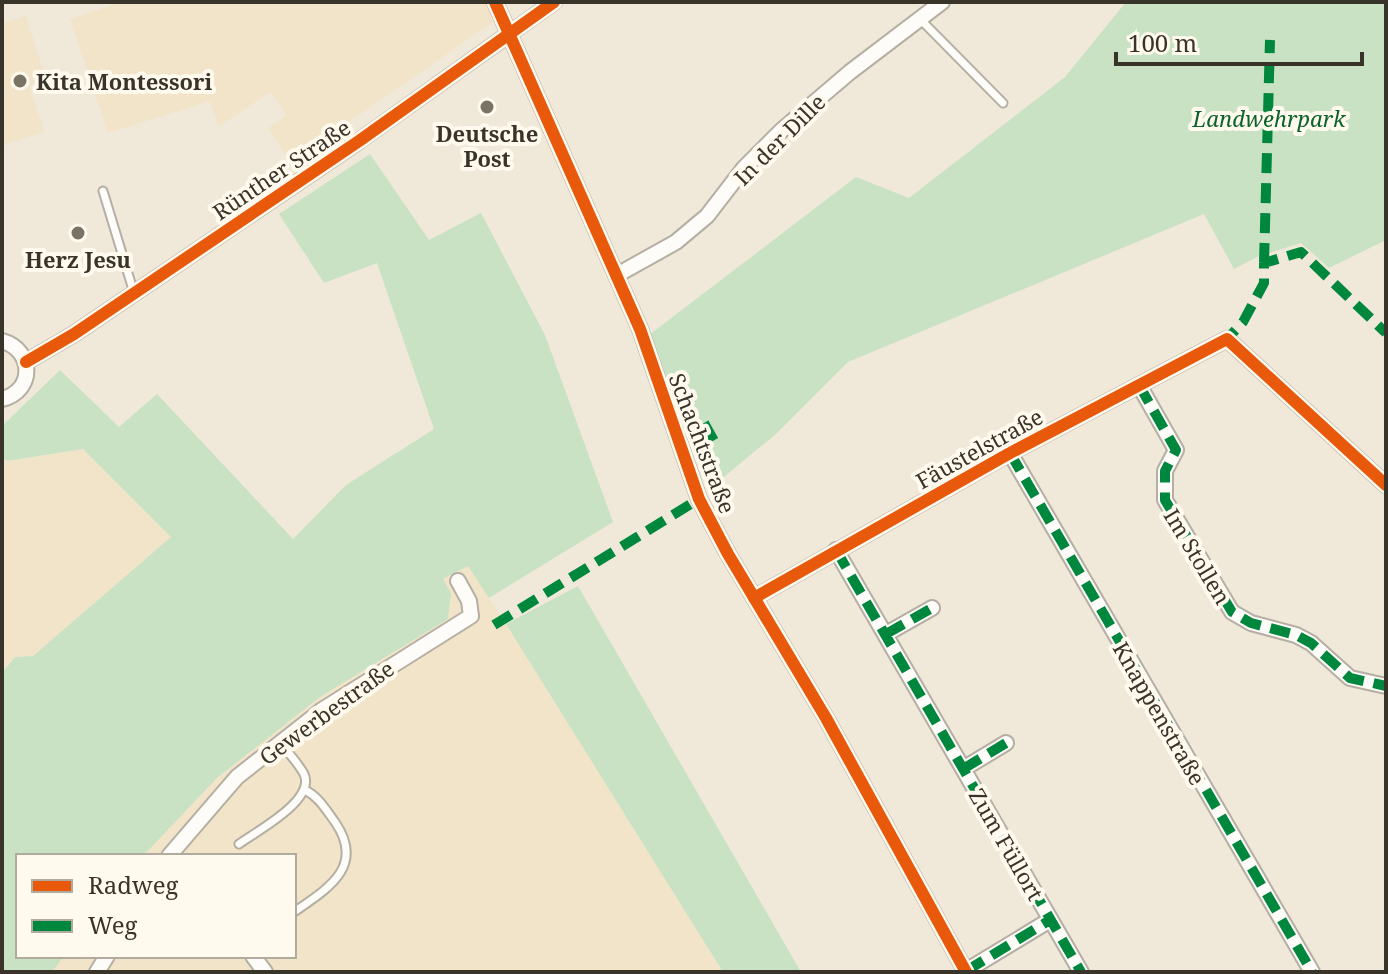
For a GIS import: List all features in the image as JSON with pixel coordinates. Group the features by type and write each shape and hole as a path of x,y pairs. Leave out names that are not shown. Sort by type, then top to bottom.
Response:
{"street":[{"name":"Schachtstraße","path":"495,2 640,329 699,499 826,718 966,972"},
{"name":"Rünther Straße","path":"26,362 74,334 359,141 554,2"},
{"name":"In der Dille","path":"617,275 676,242 707,216 744,168 782,130 850,72 942,2"},
{"name":"Fäustelstraße","path":"754,598 1010,453 1227,339 1386,485"},
{"path":"2,341 16,347 26,362 27,373 24,384 13,395 2,399"},
{"name":"Im Stollen","path":"1139,385 1176,450 1165,471 1165,500 1232,612 1251,623 1296,635 1311,643 1350,678 1386,686"},
{"name":"Knappenstraße","path":"1010,453 1312,972"},
{"name":"Zum Füllort","path":"836,550 1081,972"},
{"name":"Gewerbestraße","path":"171,854 237,777 322,710 471,616 469,601 458,581"},
{"path":"886,634 932,608"},
{"name":"Zum Füllort","path":"963,769 1006,743"},
{"name":"Zum Füllort","path":"966,972 1050,920"}],"lane":[{"path":"919,18 1003,103"},
{"path":"103,191 134,293"},
{"path":"239,844 292,807 305,790 305,776 280,743"},
{"path":"296,911 329,887 340,875 347,855 343,834 321,801 305,790"}],"shaded area":[{"path":"121,2 485,2 493,22 291,162 268,128 287,115 270,92 218,127 210,101 108,133 70,19"},
{"name":"Kita Montessori","path":"26,16 46,79 29,85 44,132 2,145 2,23"},
{"path":"83,449 171,537 33,656 15,657 2,673 2,456 8,461"},
{"path":"468,566 541,677 723,972 52,972 62,958 296,958 296,854 145,854 217,778 320,697 448,619 442,580"}],"green space":[{"name":"Landwehrpark","path":"1126,2 1386,2 1386,240 1329,268 1301,243 1257,257 1234,269 1204,214 848,362 777,433 708,490 649,335 856,177 909,198 1065,77"},
{"path":"370,154 429,240 481,213 545,335 613,522 489,598 468,566 443,579 451,593 448,619 320,697 217,778 145,854 16,854 16,958 62,958 52,972 2,972 2,673 15,657 33,656 171,537 83,449 7,461 2,456 2,426 60,370 119,427 157,394 293,539 346,485 434,429 377,263 324,283 279,214"},
{"path":"578,586 801,972 723,972 506,624"}],"marked path":[{"path":"1264,263 1270,40"},
{"path":"1233,344 1227,339 1243,322 1264,283 1264,263 1301,252 1386,333"},
{"path":"1139,385 1176,450 1165,471 1165,500 1232,612 1251,623 1296,635 1311,643 1350,678 1386,686"},
{"path":"704,423 718,448"},
{"path":"1010,453 1312,972"},
{"path":"494,625 699,499"},
{"path":"836,550 1081,972"},
{"path":"886,634 932,608"},
{"path":"963,769 1006,743"},
{"path":"966,971 1050,920"}],"cycle path":[{"path":"495,2 640,329 699,499 728,554 826,718 966,972"},
{"path":"26,362 74,334 359,141 554,2"},
{"path":"754,598 1010,453 1227,339 1386,485"}],"place":[{"name":"Kita Montessori","path":"20,81"},
{"name":"Deutsche Post","path":"487,107"},
{"name":"Herz Jesu","path":"78,233"}]}
